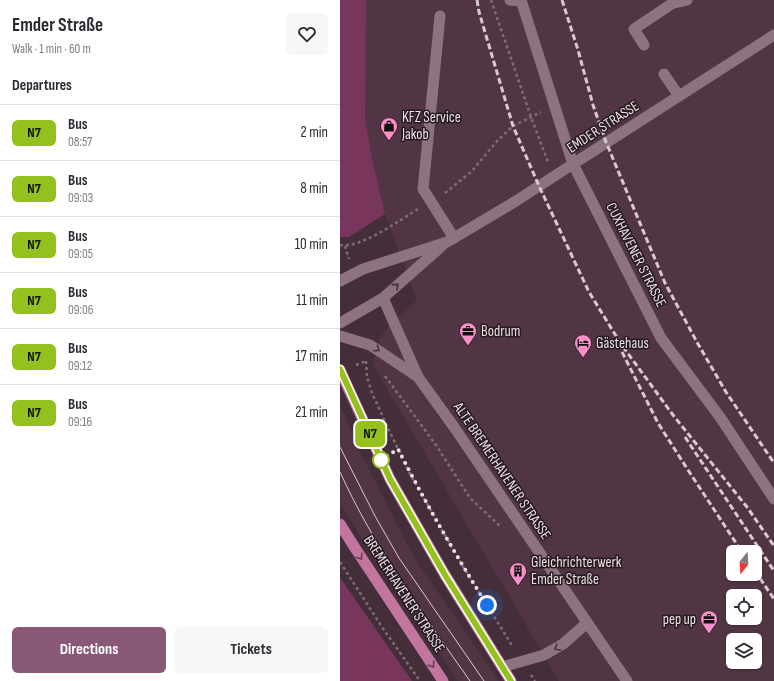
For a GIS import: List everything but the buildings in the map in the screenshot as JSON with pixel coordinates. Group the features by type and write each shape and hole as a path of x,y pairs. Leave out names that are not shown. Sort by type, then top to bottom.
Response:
{"main road":[{"path":"340,370 390,479 445,575 511,681"},
{"name":"BREMERHAVENER STRASSE","path":"340,524 354,548 443,681"}],"street":[{"path":"510,0 521,0"},
{"name":"CUXHAVENER STRASSE","path":"521,0 573,164 661,338 720,417 774,499"},
{"path":"644,45 634,29 673,3 687,0"},
{"path":"440,16 423,189 450,240"},
{"name":"EMDER STRASSE","path":"340,323 383,298 450,240 554,177 774,35"},
{"path":"664,74 679,96"},
{"name":"EMDER STRASSE","path":"340,281 363,269 450,240"},
{"name":"ALTE BREMERHAVENER STRASSE","path":"383,298 418,377 627,681"},
{"name":"ALTE BREMERHAVENER STRASSE","path":"340,336 370,345 418,377"},
{"path":"502,667 544,655 563,644 587,623"}],"path":[{"path":"491,0 531,117 554,177"},
{"path":"340,245 345,246 362,242 447,192 471,172 498,140 513,126 554,106"},
{"path":"371,361 366,361 367,377 372,393 409,472 462,565 535,681"},
{"path":"384,374 436,445 470,498 504,530 524,531"},
{"path":"340,562 382,627 420,681"}],"shaded area":[{"path":"340,0 774,0 774,681 559,681 373,365 378,343 385,330 417,300 385,214 349,237 340,237"},
{"path":"340,0 366,0 365,119 372,159 385,214 349,237 340,237"},
{"path":"340,404 360,451 413,556 499,681 458,681 370,553 340,502"},
{"path":"341,579 412,681 340,681"}],"tram line":[{"path":"340,447 375,516 399,558 484,681"},
{"path":"340,472 353,500 400,580 470,681"}],"railway":[{"path":"477,0 479,12 513,126 539,186 589,292 621,344 673,415 747,507 774,546"},
{"path":"562,0 593,105 606,142 665,283 726,392 774,463"},
{"path":"622,352 658,423 737,545"},
{"path":"685,437 774,571"},
{"path":"762,581 774,599"}],"bus line":[{"name":"N7","path":"340,369 390,479 445,575 511,681"}],"place":[{"name":"KFZ Service Jakob","path":"389,141"},
{"name":"Bodrum","path":"468,346"},
{"name":"Gästehaus","path":"583,358"},
{"name":"Gleichrichterwerk Emder Straße","path":"518,586"},
{"name":"pep up","path":"709,634"}],"route":[{"path":"381,460 398,449 409,472 462,565 487,605"}]}
